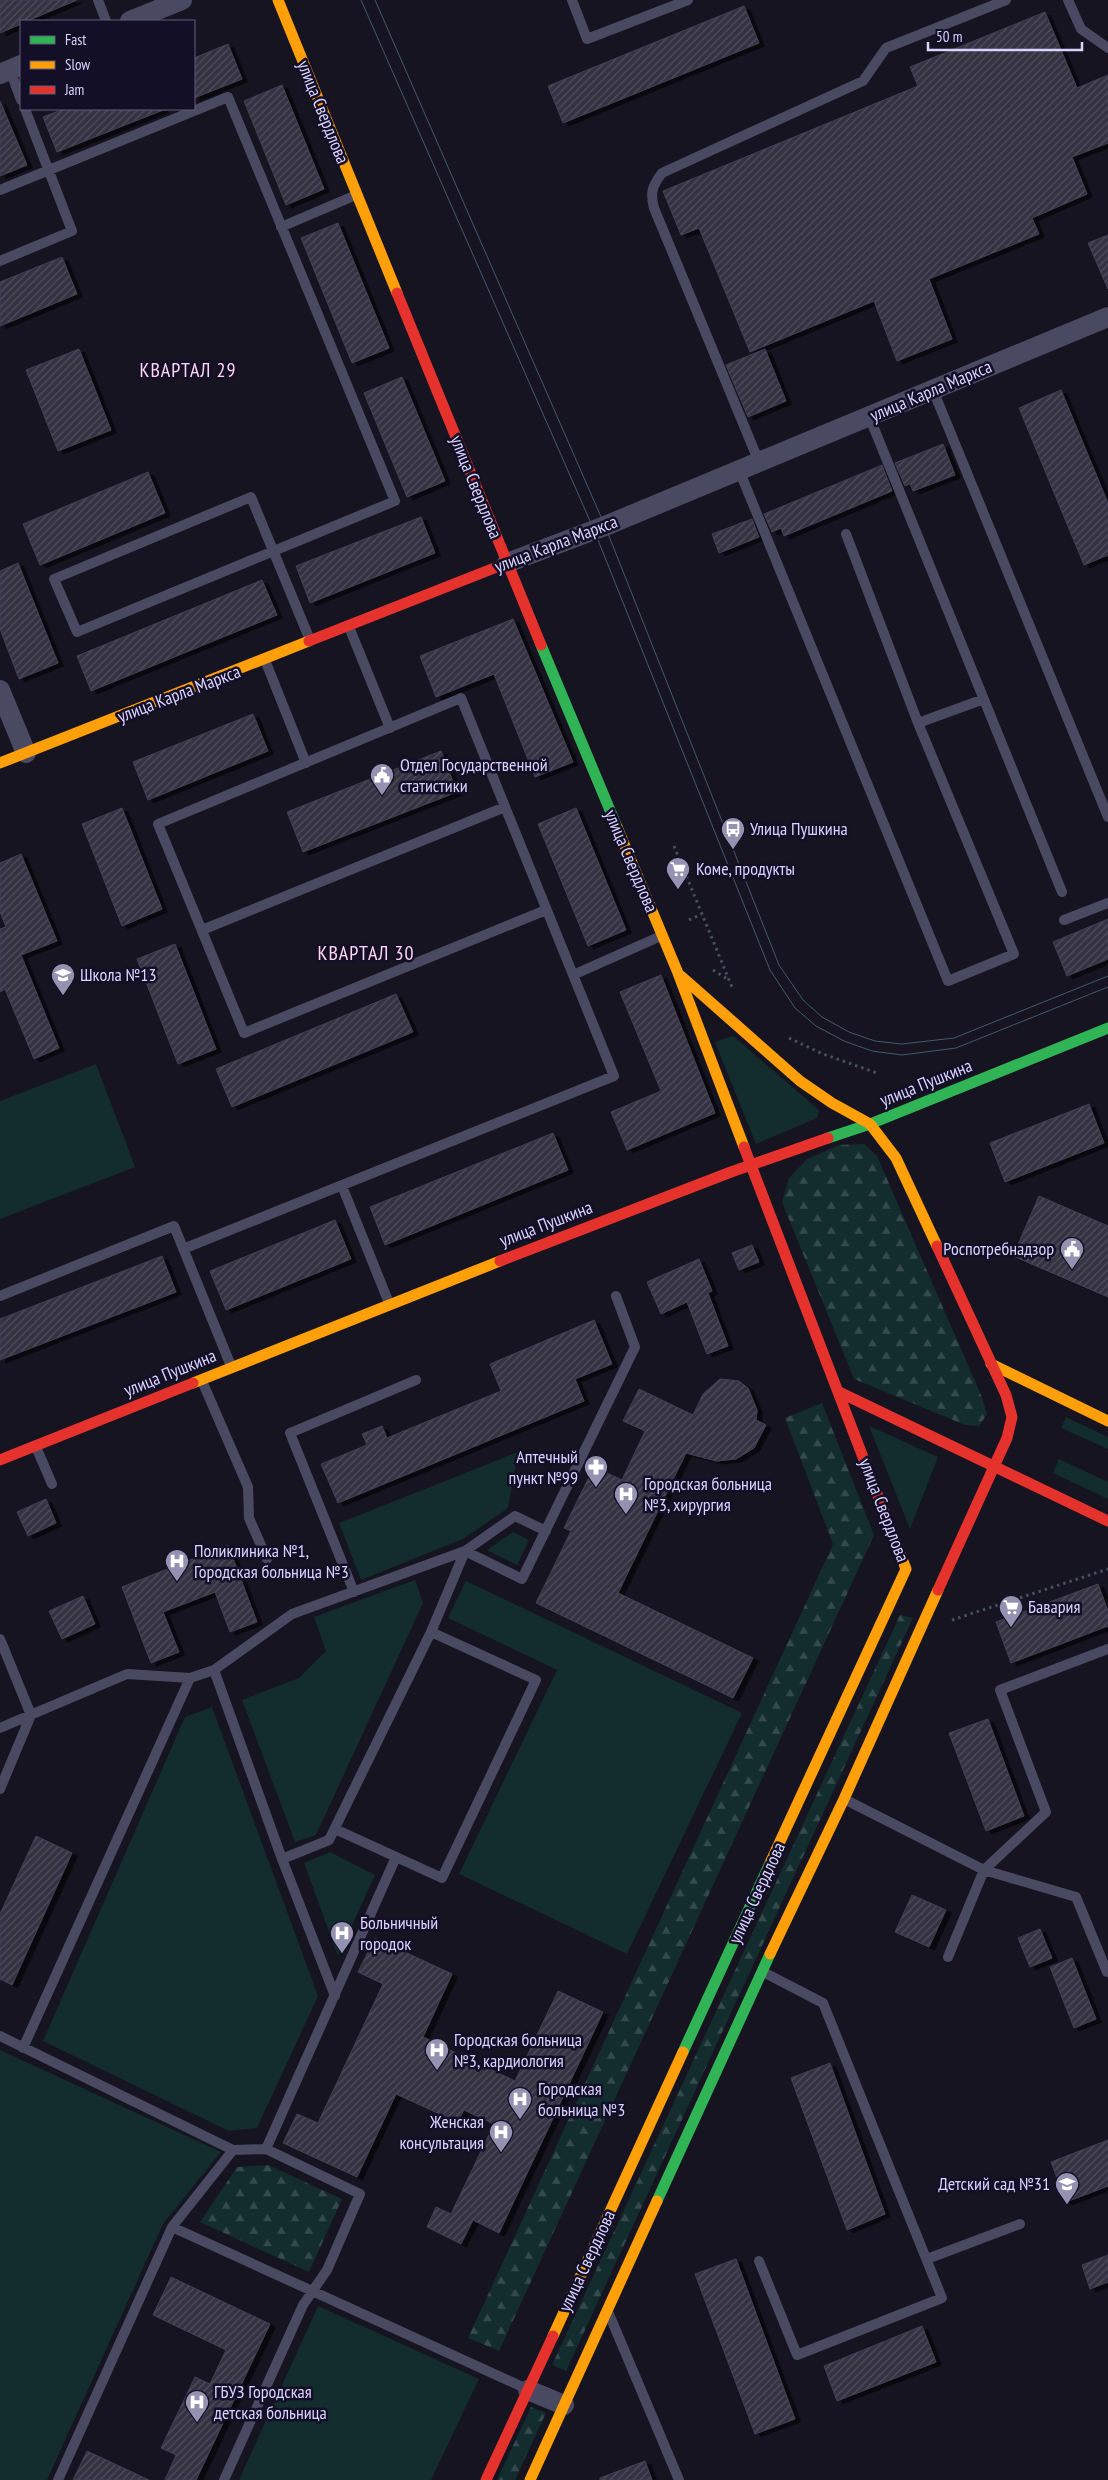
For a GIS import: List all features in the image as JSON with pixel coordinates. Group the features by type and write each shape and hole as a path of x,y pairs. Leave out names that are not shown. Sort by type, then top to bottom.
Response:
{"street":[{"path":"132,20 182,0"},
{"name":"улица Свердлова","path":"278,0 507,564 678,973 906,1569 486,2480"},
{"name":"улица Карла Маркса","path":"0,763 507,564 760,462 1108,317"},
{"path":"0,690 26,753"},
{"name":"улица Свердлова","path":"530,2480 762,1971 844,1799 1007,1438 1012,1417 1006,1395 896,1158 870,1124 832,1103 800,1081 678,973"},
{"name":"улица Пушкина","path":"0,1460 390,1304 750,1165 870,1124 1108,1028"},
{"path":"991,1364 1108,1421"},
{"path":"839,1392 1105,1519"},
{"path":"528,2390 564,2406"}],"lane":[{"path":"98,0 106,20"},
{"path":"572,0 586,39 688,0"},
{"path":"760,462 654,208 650,195 654,183 662,173 863,82 886,48 1006,0"},
{"path":"1068,0 1080,29 1108,48"},
{"path":"10,70 20,97"},
{"path":"0,190 228,97 395,501 274,551 77,632 54,579 251,497 274,551 311,642"},
{"path":"0,261 72,231 25,110"},
{"path":"281,227 356,195"},
{"path":"933,390 1108,817"},
{"path":"869,416 1062,892"},
{"path":"739,470 948,981 1014,954 918,723 846,534"},
{"path":"348,626 390,728"},
{"path":"265,660 306,762"},
{"path":"183,1250 614,1076 460,698 158,824 244,1033 546,910"},
{"path":"918,723 984,699"},
{"path":"202,930 505,807"},
{"path":"1064,920 1108,903"},
{"path":"573,975 662,935"},
{"path":"342,1186 390,1304"},
{"path":"0,1296 174,1226 232,1367"},
{"path":"465,1551 522,1579 636,1347 616,1296"},
{"path":"201,1379 248,1487 249,1518 267,1559"},
{"path":"354,1592 290,1433 416,1380"},
{"path":"35,1446 52,1484"},
{"path":"0,1728 126,1674 190,1678 214,1670 292,1614 465,1551 516,1516 546,1531"},
{"path":"1105,1519 1108,1531"},
{"path":"282,1859 329,1840 431,1632 465,1551"},
{"path":"335,1829 442,1878 536,1680 431,1632"},
{"path":"0,1639 31,1715 0,1788"},
{"path":"948,1957 984,1870 1046,1812 1000,1690 1108,1649"},
{"path":"214,1670 282,1859 335,1996"},
{"path":"24,2048 190,1678"},
{"path":"844,1799 984,1870 1076,1897 1107,1972"},
{"path":"266,2149 396,1857"},
{"path":"759,2261 796,2355 942,2298 823,2003 762,1971"},
{"path":"0,2036 234,2150 266,2149 360,2194 327,2270 303,2305 224,2480"},
{"path":"58,2480 172,2227 234,2150"},
{"path":"927,2259 1020,2224"},
{"path":"172,2227 528,2390"},
{"path":"607,2311 679,2480"}],"path":[{"path":"674,846 734,993"},
{"path":"689,920 702,914"},
{"path":"708,967 729,980"},
{"path":"788,1038 823,1054 877,1073"}],"green space":[{"path":"733,1036 819,1110 817,1118 756,1144 715,1042"},
{"path":"96,1064 135,1167 0,1219 0,1101"},
{"path":"864,1144 877,1156 981,1395 987,1414 979,1426 965,1425 854,1379 782,1202 789,1178 807,1159 839,1145"},
{"path":"822,1403 874,1535 499,2351 468,2338 833,1544 785,1418"},
{"path":"1066,1417 1108,1437 1108,1449 1061,1428"},
{"path":"869,1426 938,1457 910,1529"},
{"path":"518,1452 508,1508 463,1539 361,1580 339,1523"},
{"path":"1059,1459 1108,1482 1108,1499 1053,1473"},
{"path":"513,1532 529,1540 517,1565 487,1550"},
{"path":"415,1580 423,1603 316,1835 295,1842 242,1700 299,1678 326,1651 314,1617"},
{"path":"466,1581 742,1713 627,1954 459,1874 557,1670 448,1618"},
{"path":"900,1615 913,1618 566,2371 552,2365"},
{"path":"212,1707 318,1996 257,2128 229,2131 43,2041 185,1717"},
{"path":"330,1852 375,1875 338,1956 304,1863"},
{"path":"0,2050 221,2152 163,2224 47,2480 0,2480"},
{"path":"268,2165 342,2199 309,2272 200,2222 237,2167"},
{"path":"318,2306 479,2379 431,2480 239,2480"},
{"path":"531,2407 546,2413 515,2480 497,2480"}],"building":[{"path":"0,0 77,0 29,20 20,20 20,24 0,33"},
{"path":"744,6 759,43 563,123 548,86"},
{"path":"1045,12 1077,88 1108,75 1108,143 1072,157 1087,194 1032,218 1039,234 929,279 952,339 897,361 874,301 750,352 699,228 681,235 663,191 918,86 910,67"},
{"path":"228,44 242,79 195,98 195,58"},
{"path":"282,85 324,189 286,205 244,101"},
{"path":"0,101 27,165 0,176"},
{"path":"61,110 163,110 57,152 43,117"},
{"path":"338,223 389,348 352,363 301,238"},
{"path":"1108,235 1108,289 1088,243"},
{"path":"62,257 77,294 0,326 0,282"},
{"path":"79,349 111,430 58,451 26,370"},
{"path":"765,349 786,401 748,417 726,365"},
{"path":"402,377 445,481 407,497 364,393"},
{"path":"1061,390 1108,503 1108,555 1084,565 1019,408"},
{"path":"943,444 955,475 913,491 910,484 905,486 895,463"},
{"path":"882,465 892,491 784,536 781,528 772,532 764,514"},
{"path":"148,472 165,513 40,565 23,524"},
{"path":"421,517 435,553 310,603 296,566"},
{"path":"752,519 759,537 719,553 712,534"},
{"path":"18,563 58,663 19,679 0,629 0,571"},
{"path":"262,580 277,615 91,691 77,656"},
{"path":"513,619 573,762 535,777 494,674 436,697 420,656"},
{"path":"253,714 268,751 148,800 133,762"},
{"path":"441,751 457,792 303,852 287,812"},
{"path":"122,808 162,909 122,926 82,824"},
{"path":"576,808 626,930 588,946 538,824"},
{"path":"21,854 57,941 21,955 59,1048 34,1059 5,989 0,992 0,929 6,927 0,912 0,863"},
{"path":"1108,919 1108,959 1067,976 1053,942"},
{"path":"175,944 216,1049 178,1064 137,959"},
{"path":"661,975 715,1113 627,1150 611,1112 661,1091 620,992"},
{"path":"396,994 413,1032 232,1107 216,1069"},
{"path":"1089,1104 1104,1143 1005,1182 990,1143"},
{"path":"553,1133 568,1170 385,1245 370,1207"},
{"path":"1039,1196 1108,1226 1108,1297 1013,1256"},
{"path":"335,1220 351,1259 226,1310 210,1271"},
{"path":"752,1245 759,1262 739,1270 732,1253"},
{"path":"162,1256 176,1292 0,1360 0,1319"},
{"path":"699,1259 712,1291 708,1293 728,1346 707,1354 687,1302 661,1314 647,1282"},
{"path":"594,1320 612,1364 575,1379 584,1401 338,1503 321,1464 367,1445 362,1434 382,1426 387,1438 501,1391 490,1364"},
{"path":"720,1379 739,1381 748,1388 757,1410 756,1420 766,1425 754,1448 736,1459 716,1461 686,1453 618,1593 753,1658 733,1698 536,1603 571,1531 564,1528 594,1467 622,1480 645,1431 623,1421 639,1389 693,1415 703,1394"},
{"path":"46,1499 56,1523 28,1536 17,1512"},
{"path":"228,1545 257,1622 230,1632 215,1592 163,1612 179,1652 151,1663 122,1587"},
{"path":"1098,1584 1108,1611 1108,1626 1011,1663 996,1622"},
{"path":"83,1596 95,1624 62,1639 49,1611"},
{"path":"988,1719 1024,1816 986,1831 949,1733"},
{"path":"36,1836 72,1853 12,1985 0,1979 0,1914"},
{"path":"912,1895 946,1910 929,1947 895,1932"},
{"path":"1040,1929 1052,1958 1030,1967 1018,1938"},
{"path":"375,1938 452,1974 423,2037 515,2081 558,1991 603,2012 499,2233 473,2220 461,2244 427,2227 436,2207 451,2214 494,2124 464,2110 457,2122 396,2094 357,2177 283,2143 297,2114 318,2123 383,1984 358,1972"},
{"path":"1072,1958 1096,2019 1074,2028 1050,1967"},
{"path":"830,2063 885,2214 847,2230 791,2078"},
{"path":"1108,2140 1108,2186 1066,2202 1051,2162"},
{"path":"1108,2255 1108,2282 1090,2289 1082,2265"},
{"path":"736,2259 795,2419 755,2434 695,2274"},
{"path":"171,2277 270,2324 196,2480 165,2480 176,2455 161,2448 195,2377 210,2384 226,2350 153,2315"},
{"path":"922,2326 936,2362 837,2401 824,2366"},
{"path":"87,2451 149,2480 73,2480"},
{"path":"645,2461 652,2480 600,2480 600,2478"}],"tram line":[{"path":"361,0 594,530 770,970 795,1008 816,1026 844,1041 872,1051 902,1055 956,1048 1108,987"},
{"path":"375,0 605,526 779,965 803,1000 822,1017 849,1032 875,1041 902,1044 954,1038 1108,976"}],"traffic: fast":[{"path":"541,645 617,827"},
{"path":"828,1138 870,1124 1108,1028"},
{"path":"683,2052 771,1861"},
{"path":"657,2201 770,1954"}],"traffic: slow":[{"path":"278,0 397,293"},
{"path":"0,763 309,641"},
{"path":"617,827 678,973 744,1147"},
{"path":"681,976 800,1081 832,1103 870,1124 896,1158 937,1246"},
{"path":"193,1383 500,1261"},
{"path":"991,1364 1108,1421"},
{"path":"771,1861 906,1569 899,1551"},
{"path":"770,1954 844,1799 938,1590"},
{"path":"553,2336 683,2052"},
{"path":"530,2480 657,2201"}],"traffic: jam":[{"path":"397,293 541,645"},
{"path":"309,641 507,563"},
{"path":"500,1261 731,1172 828,1138"},
{"path":"744,1147 899,1551"},
{"path":"937,1246 1006,1395 1012,1417 1007,1438 938,1590"},
{"path":"0,1460 193,1383"},
{"path":"839,1392 1108,1521"},
{"path":"486,2480 553,2336"}],"place":[{"name":"Отдел Государственной статистики","path":"382,796"},
{"name":"Улица Пушкина","path":"733,850"},
{"name":"Коме, продукты","path":"678,890"},
{"name":"Школа №13","path":"63,996"},
{"name":"Роспотребнадзор","path":"1072,1270"},
{"name":"Аптечный пункт №99","path":"596,1488"},
{"name":"Городская больница №3, хирургия","path":"626,1515"},
{"name":"Поликлиника №1, Городская больница №3","path":"177,1582"},
{"name":"Бавария","path":"1011,1628"},
{"name":"Больничный городок","path":"342,1954"},
{"name":"Городская больница №3, кардиология","path":"437,2071"},
{"name":"Городская больница №3","path":"520,2120"},
{"name":"Женская консультация","path":"501,2153"},
{"name":"Детский сад №31","path":"1067,2205"},
{"name":"ГБУЗ Городская детская больница","path":"197,2423"}],"district":[{"name":"КВАРТАЛ 29","path":"188,370"},
{"name":"КВАРТАЛ 30","path":"366,953"}]}
